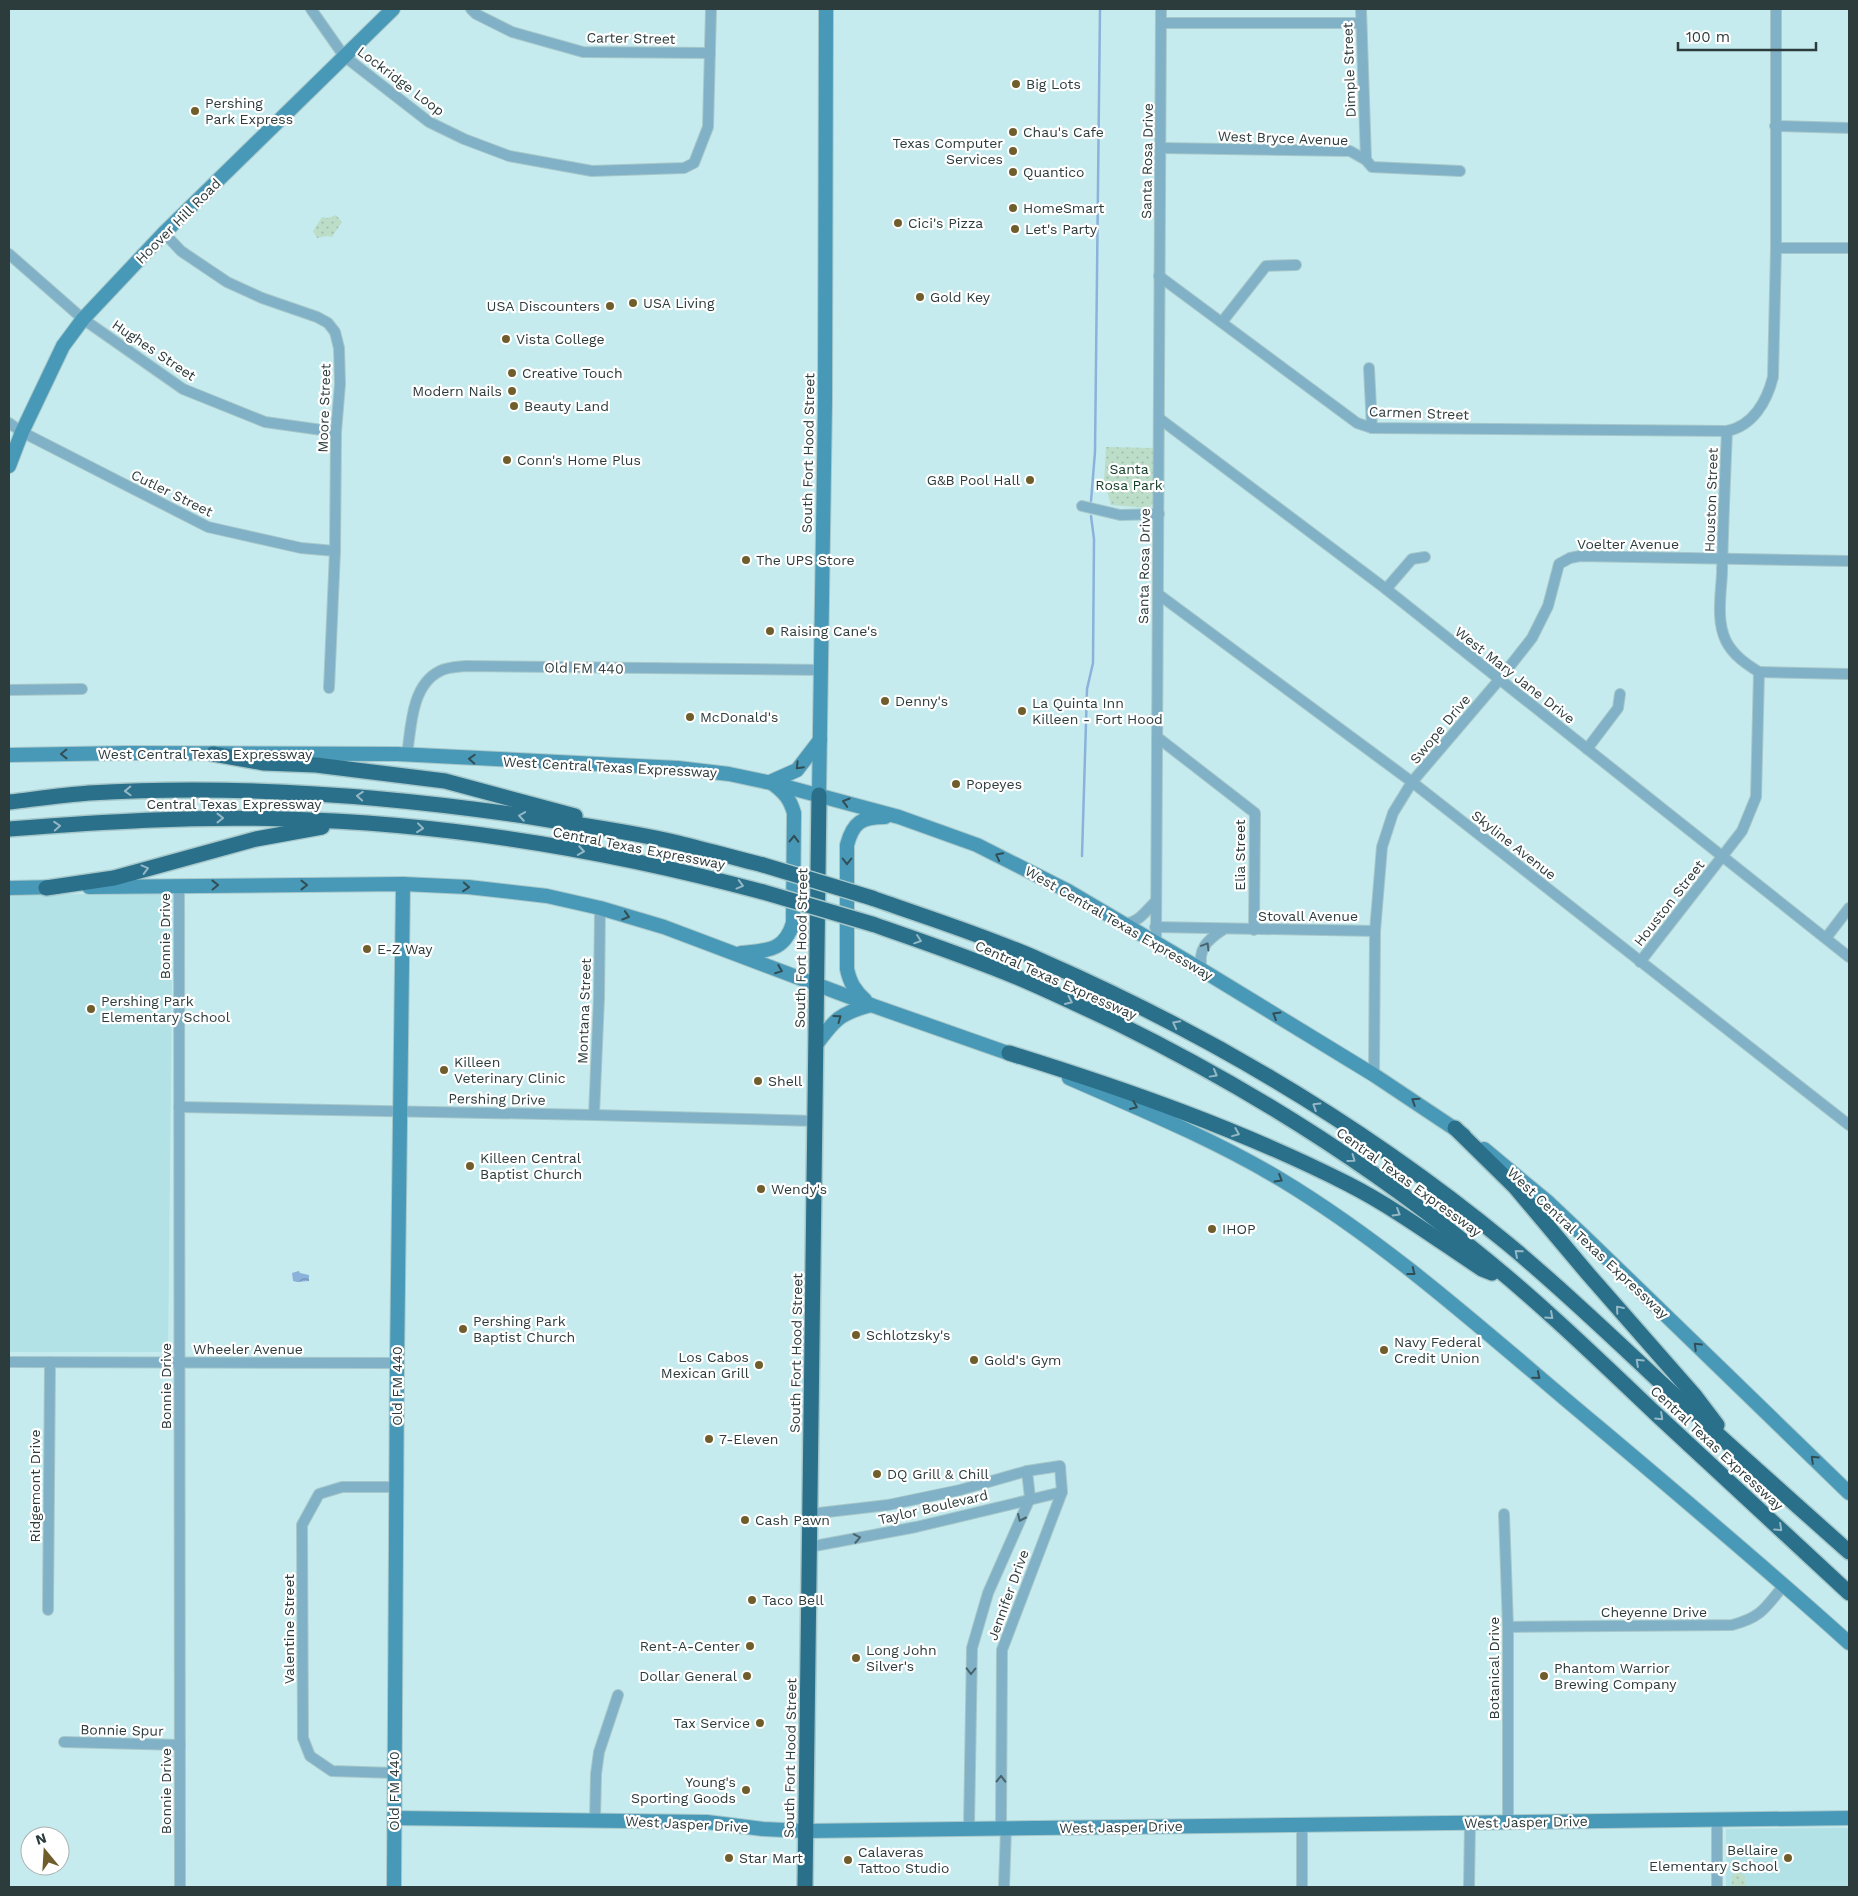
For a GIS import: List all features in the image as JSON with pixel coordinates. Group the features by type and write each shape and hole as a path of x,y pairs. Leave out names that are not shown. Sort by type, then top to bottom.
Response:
{"highway":[{"path":"213,754 264,762 316,765 445,781 673,842"},
{"name":"Central Texas Expressway","path":"9,802 86,793 256,791 361,796 482,810 587,826 673,842 763,865 872,898 960,928 1039,959 1163,1018 1251,1066 1344,1124 1436,1188 1560,1288 1739,1454 1849,1552"},
{"name":"South Fort Hood Street","path":"805,1887 819,795"},
{"name":"Central Texas Expressway","path":"9,829 156,819 284,819 420,828 600,854 664,866 763,892 872,924 1021,979 1117,1024 1204,1068 1342,1152 1436,1220 1514,1283 1849,1593"},
{"path":"46,888 114,878 256,838 350,822"},
{"path":"1009,1053 1098,1080 1178,1109 1292,1157 1350,1185 1423,1229 1482,1269 1514,1283"},
{"path":"1455,1128 1515,1187 1695,1396 1739,1454"}],"main road":[{"name":"Hoover Hill Road","path":"9,466 22,432 63,346 83,319 164,233 393,9"},
{"name":"South Fort Hood Street","path":"819,795 826,401 826,9"},
{"path":"738,954 780,946 789,936 793,923 794,813 791,802 784,793 770,782 797,770 820,740"},
{"name":"West Central Texas Expressway","path":"9,755 408,755 678,768 729,774 770,782 899,817 977,845 1068,891 1202,970 1374,1075 1455,1128 1496,1158 1549,1203 1849,1493"},
{"path":"870,1005 857,993 849,981 847,969 847,846 850,831 858,823 870,817 899,817"},
{"path":"9,888 403,884 468,887 547,896 600,908 664,927 870,1005 1009,1053 1178,1125 1256,1165 1337,1215 1467,1316 1784,1585 1849,1643"},
{"name":"Old FM 440","path":"394,1887 399,1112 403,884"},
{"path":"816,1045 832,1022 847,1012 870,1005"},
{"name":"West Jasper Drive","path":"394,1818 707,1822 763,1829 805,1830 1849,1818"}],"street":[{"name":"Lockridge Loop","path":"311,9 344,56 428,122 509,156 592,171 684,168 694,163 708,127 710,9"},
{"name":"Carter Street","path":"470,9 476,14 512,32 583,52 710,53"},
{"name":"Santa Rosa Drive","path":"1156,943 1161,9"},
{"name":"Dimple Street","path":"1361,9 1366,160"},
{"name":"Houston Street","path":"1640,962 1742,831 1756,798 1759,672 1740,658 1726,640 1721,622 1722,558 1727,431 1736,429 1756,414 1765,402 1773,378 1776,248 1776,9"},
{"path":"1161,23 1361,23"},
{"path":"1775,126 1849,128"},
{"name":"West Bryce Avenue","path":"1161,148 1350,151 1366,160 1372,167 1460,171"},
{"name":"Moore Street","path":"164,233 181,252 227,282 262,298 328,322 336,332 339,348 340,384 336,432 335,552 329,688"},
{"path":"1776,248 1849,248"},
{"name":"Hughes Street","path":"9,254 83,319 183,389 265,422 336,432"},
{"path":"1222,322 1266,266 1296,265"},
{"name":"Carmen Street","path":"1159,276 1357,424 1372,428 1727,431"},
{"path":"1369,368 1372,428"},
{"name":"West Mary Jane Drive","path":"1160,419 1386,589 1849,957"},
{"name":"Cutler Street","path":"9,423 22,432 208,527 301,548 335,552"},
{"path":"1082,506 1120,515 1159,514"},
{"name":"Voelter Avenue","path":"1565,560 1580,556 1849,561"},
{"path":"1386,589 1412,559 1425,557"},
{"name":"Swope Drive","path":"1375,931 1382,847 1393,813 1412,782 1499,680 1532,638 1548,606 1559,564 1565,560"},
{"name":"Skyline Avenue","path":"1158,594 1412,782 1849,1125"},
{"name":"Old FM 440","path":"408,755 413,712 419,694 426,683 438,672 449,668 466,666 822,670"},
{"path":"1759,672 1849,674"},
{"path":"9,690 82,689"},
{"path":"1587,750 1618,708 1620,694"},
{"name":"Elia Street","path":"1157,737 1255,813 1254,930"},
{"name":"Bonnie Drive","path":"179,886 180,1887"},
{"path":"1125,924 1132,923 1141,917 1156,901"},
{"name":"Montana Street","path":"594,1115 599,998 600,908"},
{"path":"1826,938 1849,908"},
{"name":"Stovall Avenue","path":"1155,928 1375,931 1374,1075"},
{"path":"1202,970 1200,959 1202,950 1211,938 1224,929"},
{"name":"Pershing Drive","path":"179,1107 815,1121"},
{"name":"Wheeler Avenue","path":"9,1362 397,1363"},
{"name":"Ridgemont Drive","path":"48,1610 50,1362"},
{"name":"Taylor Boulevard","path":"810,1514 888,1505 960,1490 1027,1471 1060,1466"},
{"name":"Jennifer Drive","path":"1004,1887 1002,1650 1062,1492 1060,1466"},
{"path":"1027,1471 1030,1498"},
{"name":"Valentine Street","path":"394,1773 332,1771 310,1756 303,1738 302,1525 318,1494 342,1487 396,1487"},
{"name":"Taylor Boulevard","path":"810,1547 916,1527 1030,1498 1062,1492"},
{"name":"Jennifer Drive","path":"969,1827 972,1648 988,1593 1030,1498"},
{"name":"Botanical Drive","path":"1504,1514 1508,1627 1508,1822"},
{"name":"Cheyenne Drive","path":"1508,1627 1732,1625 1752,1619 1761,1613 1784,1585"},
{"path":"595,1820 596,1774 599,1752 618,1695"},
{"name":"Bonnie Spur","path":"64,1742 180,1745"},
{"path":"1717,1820 1718,1887"},
{"path":"1469,1887 1470,1823"},
{"path":"1302,1825 1302,1887"}],"shaded area":[{"name":"Pershing Park Elementary School","path":"173,893 168,1352 9,1352 9,895"},
{"name":"Bellaire Elementary School","path":"1849,1828 1849,1887 1726,1887 1726,1829"}],"green space":[{"path":"336,215 342,222 332,237 317,238 313,231 322,217 328,218"},
{"name":"Santa Rosa Park","path":"1106,447 1153,448 1153,503 1149,508 1111,505 1104,481"},
{"path":"1738,1871 1745,1876 1746,1887 1732,1887 1732,1876 1734,1872"}],"water":[{"path":"299,1271 309,1275 309,1281 293,1281 292,1273"}],"waterway":[{"path":"1091,501 1095,452 1100,9"},
{"path":"1082,856 1087,689 1093,663 1094,539 1091,516"}],"place":[{"name":"Big Lots","path":"1016,84"},
{"name":"Pershing Park Express","path":"195,111"},
{"name":"Chau's Cafe","path":"1013,132"},
{"name":"Texas Computer Services","path":"1013,151"},
{"name":"Quantico","path":"1013,172"},
{"name":"HomeSmart","path":"1013,208"},
{"name":"Cici's Pizza","path":"898,223"},
{"name":"Let's Party","path":"1015,229"},
{"name":"Gold Key","path":"920,297"},
{"name":"USA Living","path":"633,303"},
{"name":"USA Discounters","path":"610,306"},
{"name":"Vista College","path":"506,339"},
{"name":"Creative Touch","path":"512,373"},
{"name":"Modern Nails","path":"512,391"},
{"name":"Beauty Land","path":"514,406"},
{"name":"Conn's Home Plus","path":"507,460"},
{"name":"G&B Pool Hall","path":"1030,480"},
{"name":"The UPS Store","path":"746,560"},
{"name":"Raising Cane's","path":"770,631"},
{"name":"Denny's","path":"885,701"},
{"name":"La Quinta Inn Killeen - Fort Hood","path":"1022,711"},
{"name":"McDonald's","path":"690,717"},
{"name":"Popeyes","path":"956,784"},
{"name":"E-Z Way","path":"367,949"},
{"name":"Pershing Park Elementary School","path":"91,1009"},
{"name":"Killeen Veterinary Clinic","path":"444,1070"},
{"name":"Shell","path":"758,1081"},
{"name":"Killeen Central Baptist Church","path":"470,1166"},
{"name":"Wendy's","path":"761,1189"},
{"name":"IHOP","path":"1212,1229"},
{"name":"Pershing Park Baptist Church","path":"463,1329"},
{"name":"Schlotzsky's","path":"856,1335"},
{"name":"Navy Federal Credit Union","path":"1384,1350"},
{"name":"Gold's Gym","path":"974,1360"},
{"name":"Los Cabos Mexican Grill","path":"759,1365"},
{"name":"7-Eleven","path":"709,1439"},
{"name":"DQ Grill & Chill","path":"877,1474"},
{"name":"Cash Pawn","path":"745,1520"},
{"name":"Taco Bell","path":"752,1600"},
{"name":"Rent-A-Center","path":"750,1646"},
{"name":"Long John Silver's","path":"856,1658"},
{"name":"Dollar General","path":"747,1676"},
{"name":"Phantom Warrior Brewing Company","path":"1544,1676"},
{"name":"Tax Service","path":"760,1723"},
{"name":"Young's Sporting Goods","path":"746,1790"},
{"name":"Star Mart","path":"729,1858"},
{"name":"Bellaire Elementary School","path":"1788,1858"},
{"name":"Calaveras Tattoo Studio","path":"848,1860"}]}
